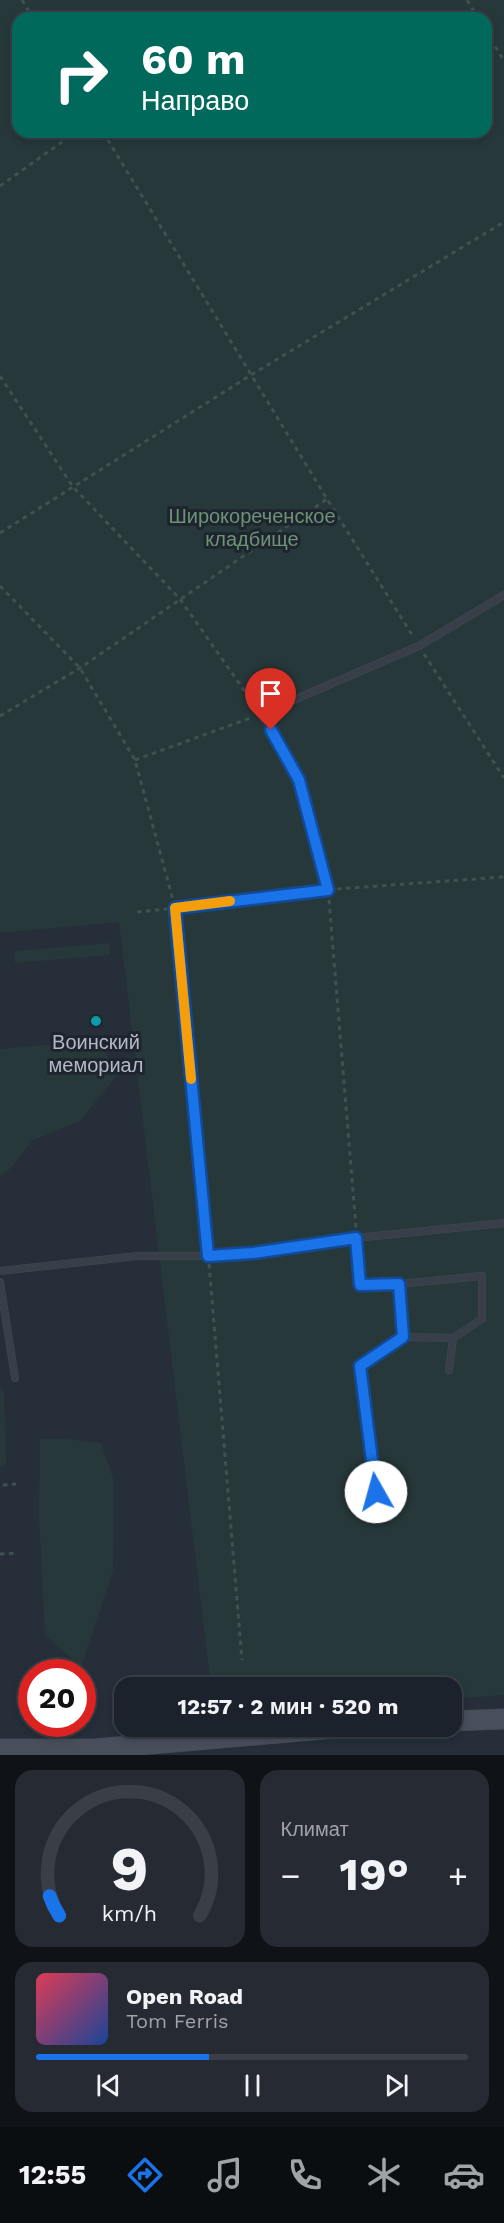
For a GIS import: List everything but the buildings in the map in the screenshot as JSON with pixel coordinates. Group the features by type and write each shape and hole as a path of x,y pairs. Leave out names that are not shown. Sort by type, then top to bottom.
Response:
{"main road":[{"path":"462,1721 504,1719"},
{"path":"0,1749 94,1749 232,1737"}],"lane":[{"path":"208,1256 175,908 328,890 299,780 261,714 419,646 504,595"},
{"path":"0,1271 137,1256 208,1256 253,1253 356,1238 504,1223"},
{"path":"356,1238 360,1285 399,1284 482,1276 482,1319 453,1338 403,1337 360,1366 378,1513"},
{"path":"0,1282 15,1378"},
{"path":"399,1284 403,1337"},
{"path":"449,1370 453,1338"}],"path":[{"path":"492,42 504,61"},
{"path":"0,186 68,138"},
{"path":"107,138 327,499 504,778"},
{"path":"0,533 251,375 504,222"},
{"path":"0,376 73,487 180,599 261,714 135,760"},
{"path":"0,716 80,668 327,499"},
{"path":"0,586 80,668 135,760 175,908 137,912"},
{"path":"356,1238 328,890 502,877 504,874"},
{"path":"208,1256 242,1660"},
{"path":"3,1485 16,1484"},
{"path":"0,1554 17,1553"}],"green space":[{"name":"Широкореченское кладбище","path":"0,0 504,0 504,1695 462,1698 462,1677 210,1677 119,922 0,933"},
{"path":"109,943 110,955 15,963 14,951"},
{"path":"99,1040 117,1075 80,1121 32,1141 9,1170 0,1176 0,1049"},
{"path":"0,1388 4,1394 6,1464 0,1466"},
{"path":"40,1439 101,1443 114,1481 113,1571 84,1659 72,1659 45,1635 39,1519"}],"slow traffic":[{"path":"191,1079 175,908 230,901"}],"place":[{"name":"Воинский мемориал","path":"96,1021"}],"route":[{"path":"271,730 299,780 328,890 175,908 208,1256 253,1253 356,1238 360,1285 399,1284 403,1337 360,1366 376,1492"}]}
